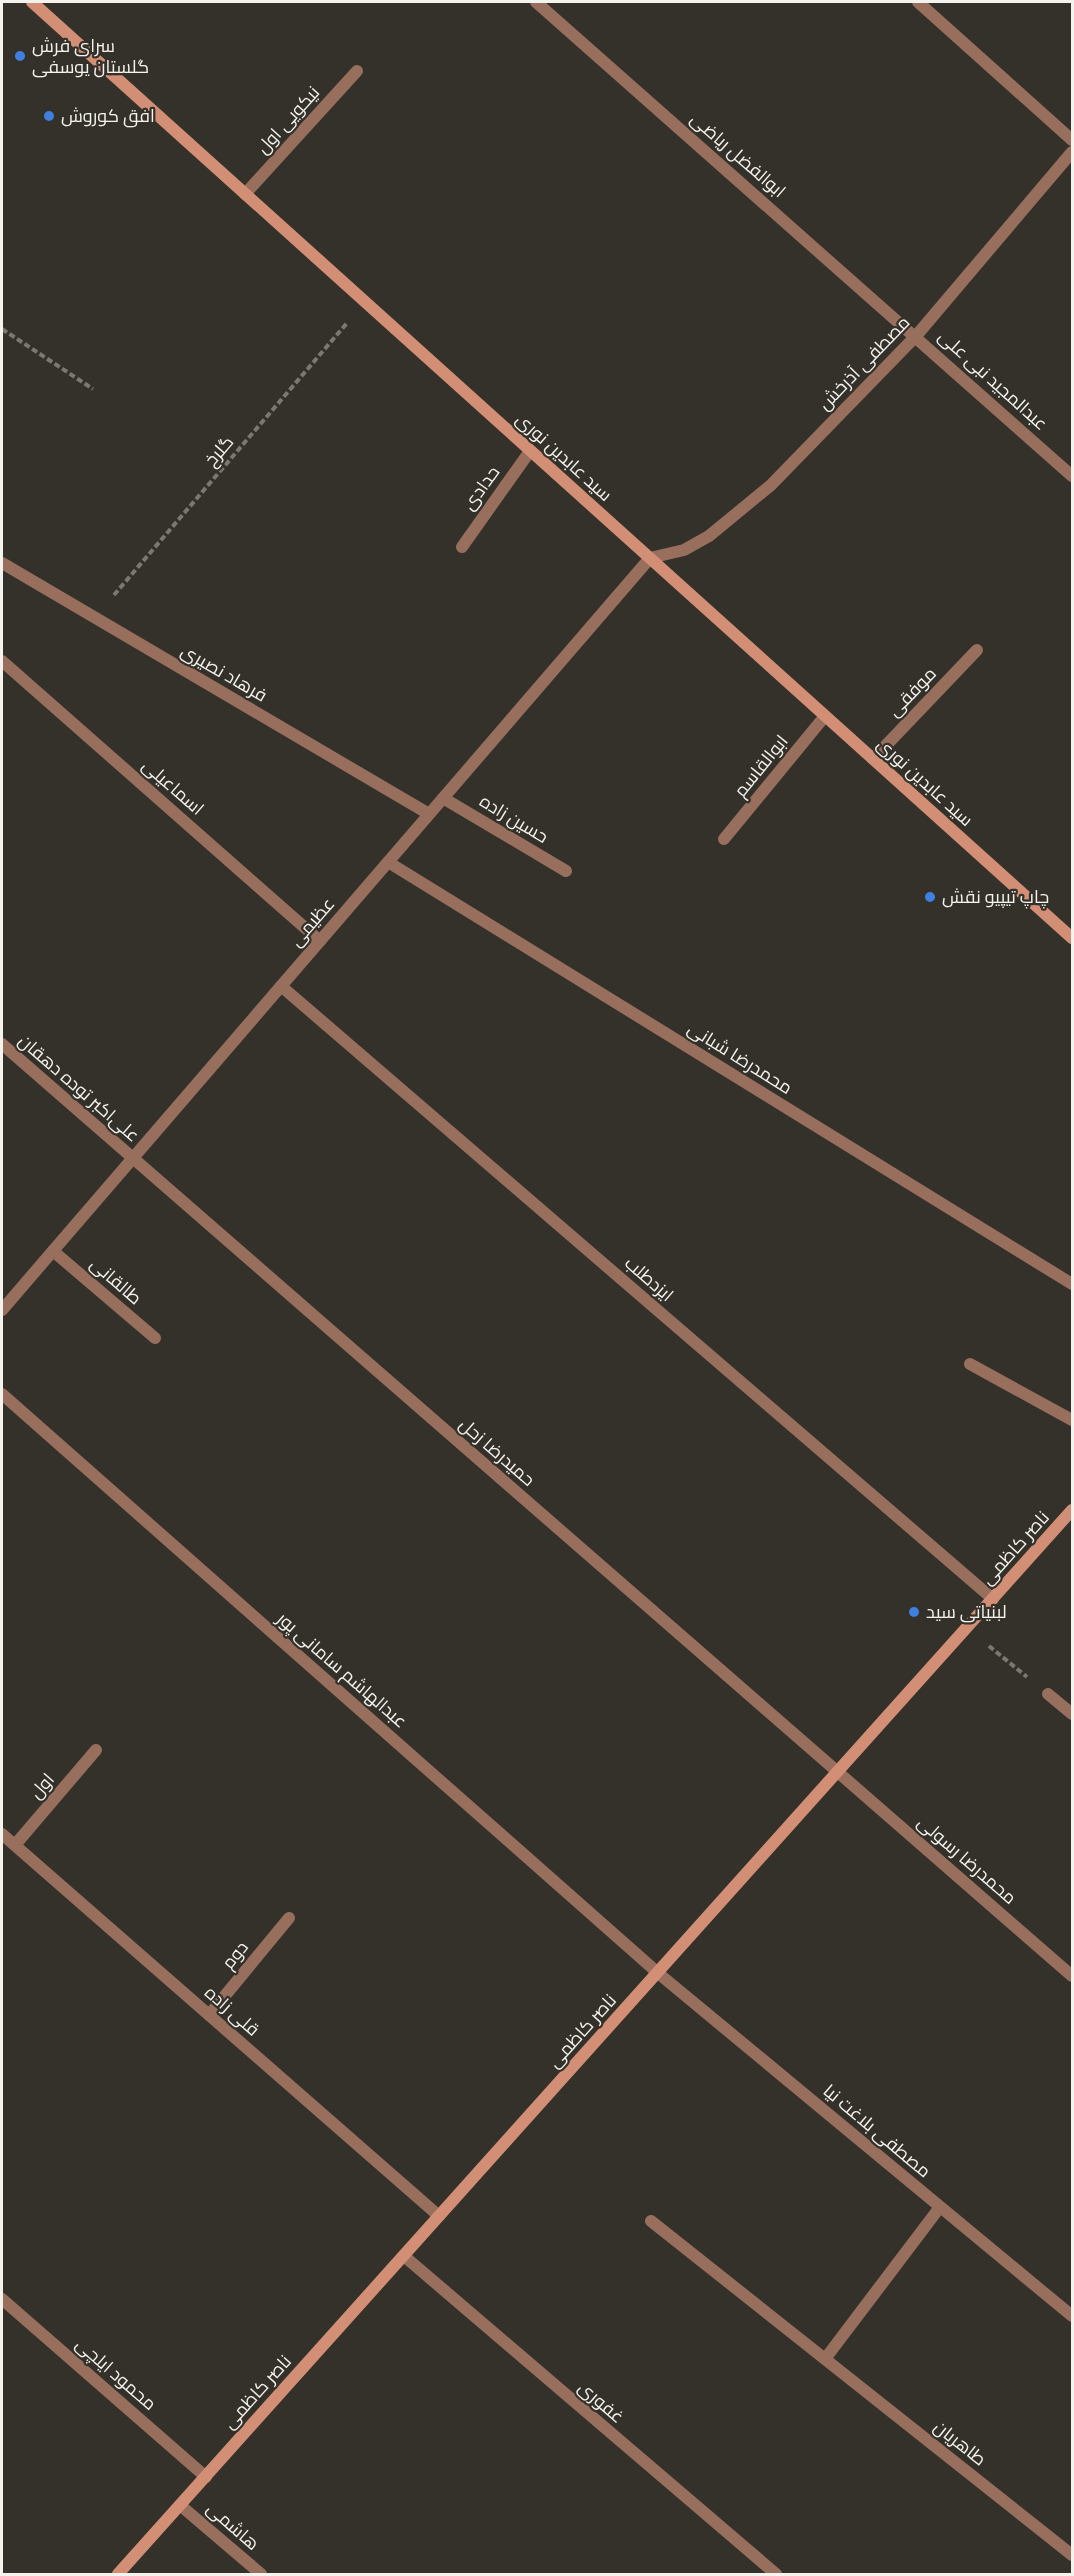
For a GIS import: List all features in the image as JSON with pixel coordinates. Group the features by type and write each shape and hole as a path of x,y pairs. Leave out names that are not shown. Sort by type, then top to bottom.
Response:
{"main road":[{"name":"سید عابدین نوری","path":"32,2 1072,938"},
{"name":"ناصر کاظمی","path":"118,2574 1072,1510"}],"street":[{"name":"ابوالفضل ریاضی","path":"536,2 916,336"},
{"path":"918,2 1072,140"},
{"name":"نیکویی اول","path":"245,194 357,71"},
{"name":"مصطفی آذرخش","path":"650,558 684,550 710,536 744,509 916,336 1072,152"},
{"name":"عبدالمجید نبی علی","path":"916,336 1072,476"},
{"name":"حدادی","path":"462,547 530,451"},
{"name":"عظیمی","path":"2,1310 650,558"},
{"name":"فرهاد نصیری","path":"2,563 429,814"},
{"name":"موفقی","path":"873,759 977,650"},
{"name":"اسماعیلی","path":"2,661 320,941"},
{"name":"ابوالقاسم","path":"724,839 825,716"},
{"name":"حسین زاده","path":"443,798 566,871"},
{"name":"محمدرضا شبانی","path":"388,862 1072,1284"},
{"name":"ایزدطلب","path":"281,986 993,1599"},
{"name":"علی‌اکبر توده دهقان","path":"2,1044 132,1158"},
{"name":"حمیدرضا زحل","path":"132,1158 838,1772"},
{"name":"طالقانی","path":"53,1251 155,1338"},
{"path":"970,1364 1072,1420"},
{"name":"عبدالهاشم سامانی پور","path":"2,1394 658,1973"},
{"path":"1048,1694 1072,1714"},
{"name":"اول","path":"15,1845 96,1750"},
{"name":"محمدرضا رسولی","path":"838,1772 1072,1976"},
{"name":"قلی زاده","path":"2,1834 439,2216"},
{"name":"دوم","path":"209,2015 289,1918"},
{"name":"مصطفی بلاغت نیا","path":"658,1973 1072,2316"},
{"path":"825,2359 940,2207"},
{"name":"طاهریان","path":"651,2221 1072,2555"},
{"name":"غفوری","path":"404,2256 776,2574"},
{"name":"محمود ایلچی","path":"2,2299 206,2477"},
{"name":"هاشمی","path":"180,2505 261,2574"}],"path":[{"name":"گلرخ","path":"94,618 365,302"},
{"path":"2,329 93,389"},
{"path":"967,1628 1048,1694"}],"place":[{"name":"سرای فرش گلستان یوسفی","path":"20,56"},
{"name":"افق کوروش","path":"49,116"},
{"name":"چاپ تیپیو نقش","path":"930,897"},
{"name":"لبنیاتی سید","path":"914,1612"}]}
